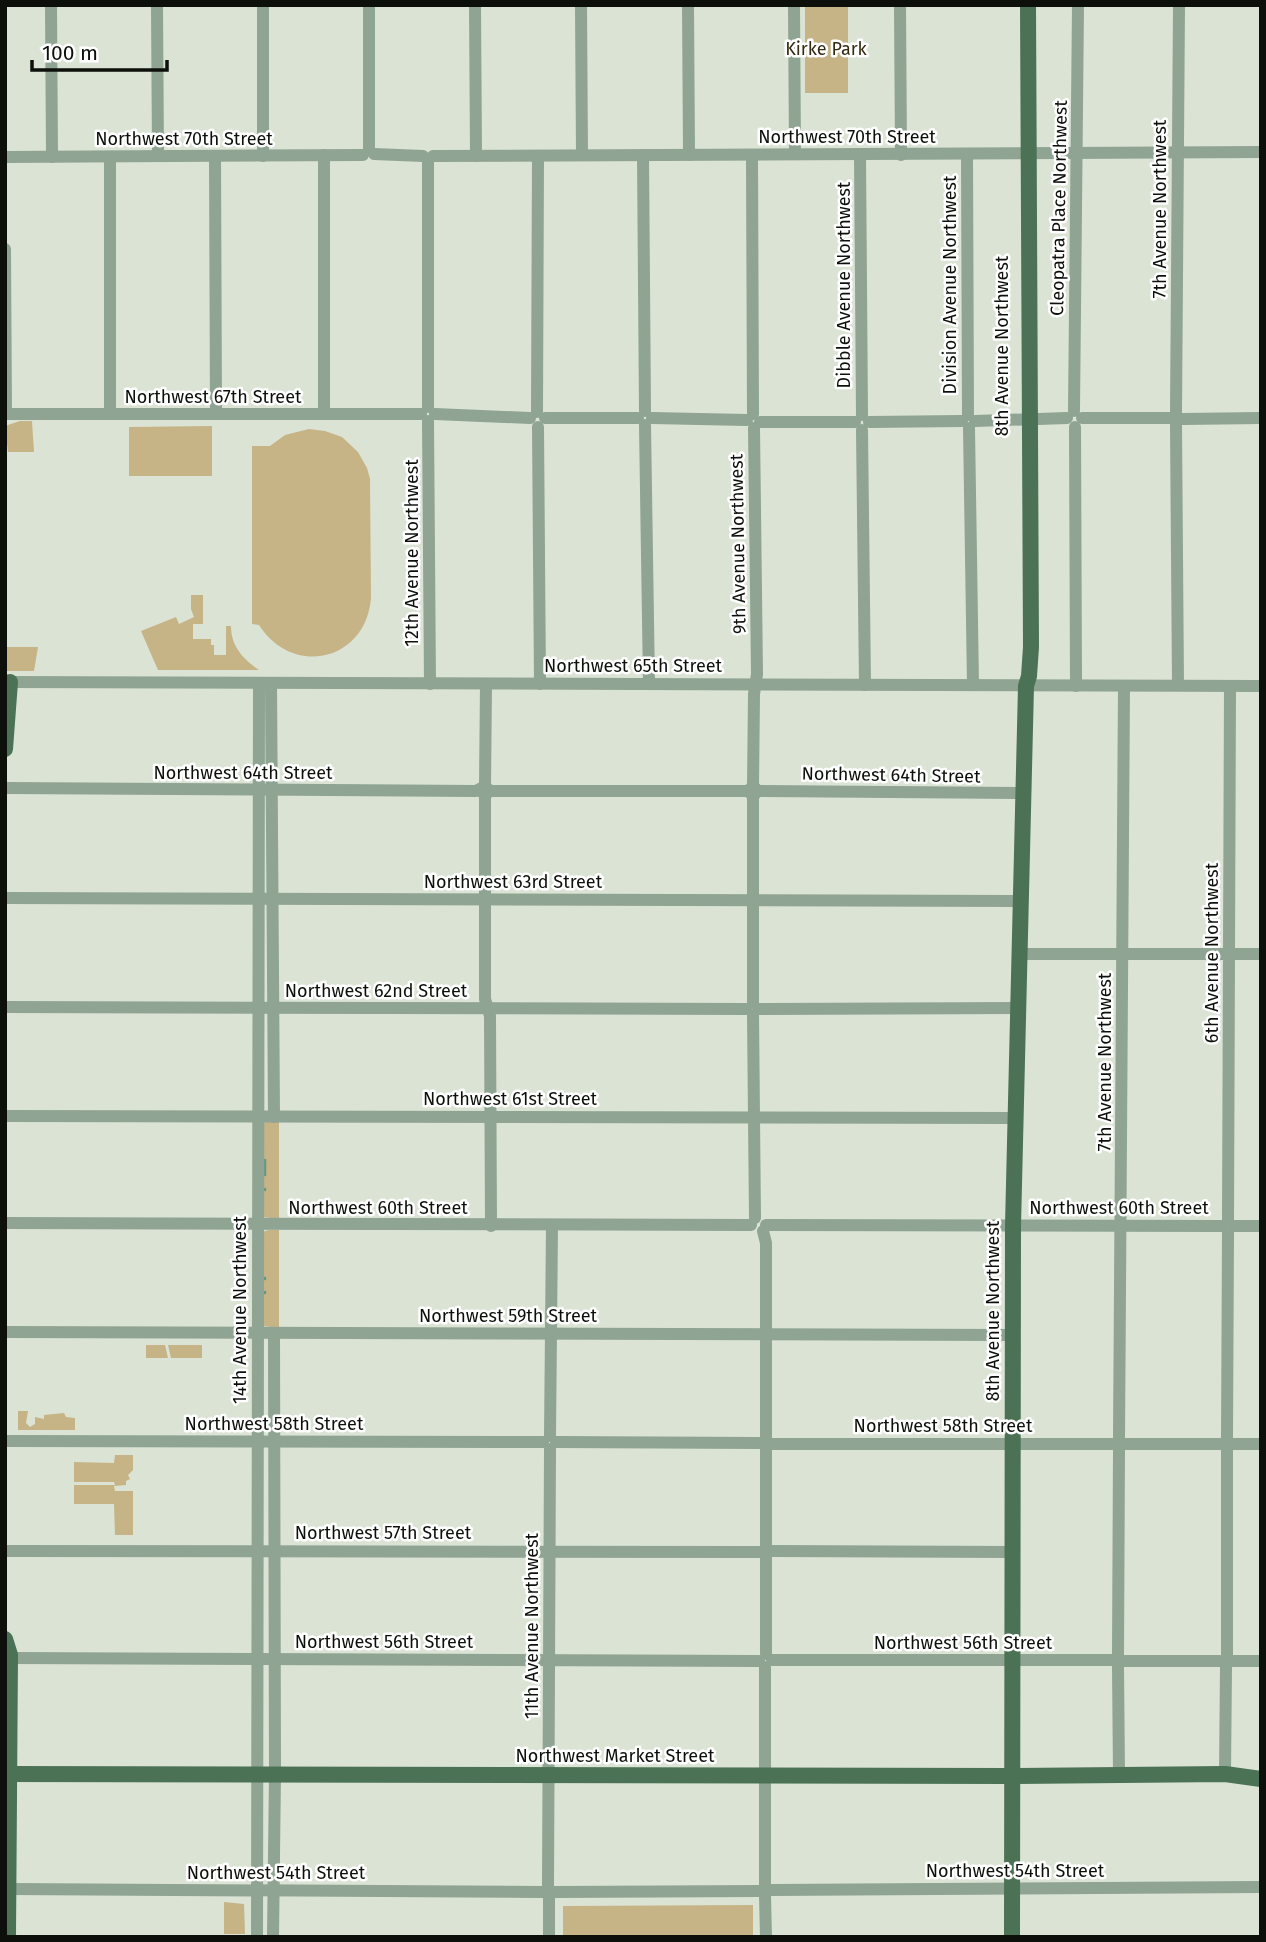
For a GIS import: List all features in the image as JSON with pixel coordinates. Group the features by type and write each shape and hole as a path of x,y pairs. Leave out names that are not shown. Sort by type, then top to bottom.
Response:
{"main road":[{"name":"8th Avenue Northwest","path":"1020,5 1025,153"},
{"name":"8th Avenue Northwest","path":"1012,1937 1011,1335 1014,1118 1026,686 1031,648 1026,420 1025,153 1028,5"},
{"path":"5,749 8,682"},
{"path":"5,1639 10,1658 7,1774 8,1937"},
{"name":"Northwest Market Street","path":"7,1774 1011,1776 1225,1774 1261,1769"},
{"name":"Northwest Market Street","path":"1225,1774 1261,1779"}],"street":[{"path":"51,5 52,157"},
{"path":"157,5 158,156"},
{"path":"263,5 263,156"},
{"path":"369,5 369,152"},
{"path":"475,5 475,156"},
{"path":"581,5 582,155"},
{"path":"688,5 688,155"},
{"path":"794,5 795,154"},
{"path":"900,5 901,155"},
{"name":"Cleopatra Place Northwest","path":"1076,686 1074,419 1076,153 1079,143 1078,5"},
{"name":"7th Avenue Northwest","path":"1178,685 1176,419 1179,5"},
{"name":"Northwest 70th Street","path":"5,157 263,156 369,152 428,158 1261,152"},
{"path":"324,155 324,414"},
{"path":"643,155 649,684"},
{"name":"9th Avenue Northwest","path":"752,155 754,1117 758,1225 766,1242 767,1335 766,1937"},
{"name":"Dibble Avenue Northwest","path":"860,155 865,685"},
{"name":"Division Avenue Northwest","path":"967,155 973,685"},
{"path":"215,156 216,414"},
{"path":"538,156 540,684"},
{"path":"110,157 110,414"},
{"name":"12th Avenue Northwest","path":"428,158 430,684"},
{"path":"5,249 6,414"},
{"name":"Northwest 67th Street","path":"6,414 428,414 537,419 862,422 1261,418"},
{"name":"Northwest 65th Street","path":"8,682 1261,686"},
{"path":"265,683 273,791 274,1117"},
{"name":"14th Avenue Northwest","path":"257,1937 259,791 265,683"},
{"path":"486,684 485,999 490,1016 491,1226"},
{"name":"7th Avenue Northwest","path":"1119,1774 1124,686"},
{"name":"6th Avenue Northwest","path":"1225,1774 1230,686"},
{"name":"Northwest 64th Street","path":"5,788 1023,793"},
{"name":"Northwest 63rd Street","path":"5,898 1020,901"},
{"path":"1018,954 1261,954"},
{"name":"Northwest 62nd Street","path":"5,1007 1017,1008"},
{"name":"Northwest 61st Street","path":"5,1116 1014,1118"},
{"name":"Northwest 60th Street","path":"5,1223 1261,1226"},
{"name":"11th Avenue Northwest","path":"549,1937 552,1226"},
{"name":"Northwest 59th Street","path":"5,1332 1011,1335"},
{"name":"14th Avenue Northwest","path":"273,1937 274,1334"},
{"name":"Northwest 58th Street","path":"5,1441 1261,1444"},
{"name":"Northwest 57th Street","path":"5,1551 1011,1552"},
{"name":"Northwest 56th Street","path":"10,1658 1261,1661"},
{"name":"Northwest 54th Street","path":"9,1889 549,1892 1261,1887"}],"green space":[{"name":"Kirke Park","path":"805,5 848,5 848,93 805,93"},
{"path":"20,421 32,421 34,452 8,452 5,426"},
{"path":"212,426 212,476 129,476 129,427"},
{"path":"309,429 342,437 358,452 367,468 370,479 371,598 366,619 356,636 342,648 326,655 308,656 290,652 273,642 259,625 252,624 252,446 270,446 285,435"},
{"path":"191,595 203,595 203,624 193,624 193,639 211,639 214,655 226,655 226,626 231,626 233,640 239,651 259,670 158,670 141,631 176,617 179,624 194,617"},
{"path":"5,647 38,647 34,671 5,671"},
{"path":"265,1122 279,1122 279,1219 263,1217"},
{"path":"279,1230 279,1328 263,1326 263,1232"},
{"path":"146,1345 165,1345 168,1358 146,1358"},
{"path":"168,1345 202,1345 202,1358 171,1358"},
{"path":"18,1411 28,1411 26,1423 30,1427 35,1424 35,1417 44,1419 44,1415 64,1413 66,1417 75,1418 75,1430 18,1430"},
{"path":"115,1455 133,1455 133,1470 128,1475 130,1479 126,1481 126,1485 114,1486 115,1491 133,1491 133,1535 115,1535 114,1504 74,1504 74,1485 115,1485 114,1482 74,1482 74,1462 114,1463"},
{"path":"224,1902 244,1904 245,1934 224,1934"},
{"path":"753,1905 753,1937 563,1937 563,1906"}],"waterway":[{"path":"265,1160 265,1175"}]}
